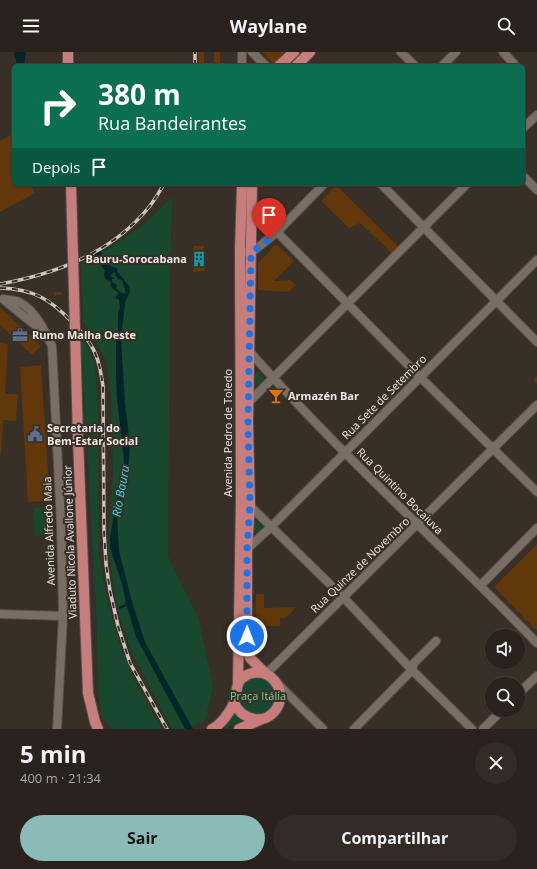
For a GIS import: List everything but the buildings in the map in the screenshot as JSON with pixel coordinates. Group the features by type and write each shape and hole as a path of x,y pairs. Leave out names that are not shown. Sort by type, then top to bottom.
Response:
{"main road":[{"path":"68,52 68,64"},
{"path":"281,64 294,52"},
{"path":"298,64 310,52"},
{"name":"Viaduto Nicola Avallone Júnior","path":"71,186 78,439 88,693 98,729"},
{"name":"Avenida Pedro de Toledo","path":"238,682 244,550 250,505 244,424 240,251 242,186"},
{"name":"Avenida Pedro de Toledo","path":"252,186 249,402 244,424 241,498 247,652 251,659 266,674"},
{"path":"213,728 225,717 234,703 238,682 244,676 251,673 258,672 266,674 277,683 281,699 278,706 274,713 239,729"},
{"path":"234,703 241,714 246,717 260,720"}],"street":[{"path":"242,52 242,64"},
{"path":"252,52 264,64"},
{"path":"401,52 413,64"},
{"path":"444,64 456,52"},
{"path":"503,52 514,64"},
{"path":"525,126 537,115"},
{"path":"525,178 537,190"},
{"path":"240,251 251,253 277,232 322,186"},
{"path":"383,186 537,342"},
{"path":"249,402 465,186"},
{"path":"277,232 420,377 537,492"},
{"name":"Rua Sete de Setembro","path":"244,550 272,526 537,260"},
{"name":"Avenida Alfredo Maia","path":"47,334 3,299 20,303 28,308 47,334 52,346 61,525 63,616 57,729"},
{"name":"Rua Quintino Bocaiuva","path":"250,352 273,379 345,452 481,585 537,643"},
{"name":"Rua Quinze de Novembro","path":"266,674 537,405"},
{"path":"241,498 272,526 343,597 412,670 472,729"},
{"path":"481,585 537,528"},
{"path":"0,614 63,616"},
{"path":"354,729 412,670 414,663 436,640"},
{"path":"525,687 537,676"},
{"path":"277,683 323,729"},
{"path":"482,729 495,717"}],"green space":[{"path":"172,197 168,557 198,617 213,686 205,721 185,729 172,729 130,650 120,617 108,547 113,473 111,395 106,361 94,337 83,321 81,263 117,243 142,226"},
{"path":"81,337 88,347 95,364 98,405 99,554 107,600 120,645 136,683 162,729 112,729 101,715 99,704 96,608"},
{"path":"256,372 258,372 263,379 257,387 254,384"},
{"path":"50,507 52,535 35,536 33,508"},
{"path":"256,519 262,527 257,532 253,533 251,520"},
{"name":"Praça Itália","path":"261,678 271,683 275,689 275,703 271,709 265,713 255,714 245,709 241,703 240,693 245,683 251,679"},
{"path":"233,712 242,721 225,729 224,727"}],"water":[{"path":"15,52 26,52 24,64 16,64 14,55"},
{"name":"Rio Bauru","path":"100,250 106,264 118,269 117,271 130,287 125,303 121,339 125,403 130,446 127,484 117,517 119,551 133,605 145,642 193,729 185,729 136,637 127,606 119,609 119,607 126,603 122,584 110,548 110,536 123,474 122,468 124,461 117,399 116,375 116,336 120,307 119,300 115,298 119,293 112,288 110,281 105,279 105,271 99,263 99,257 92,253","holes":["114,272 118,279 122,280 126,293 124,294 116,288 117,285 112,282 112,279 115,279 110,276"]}],"railway":[{"path":"195,52 195,64"},
{"path":"0,284 42,274 82,259 101,249 135,223 155,199 163,186"},
{"path":"0,288 22,290 39,296 55,306 82,333 90,343 96,356 103,386 104,530 106,564 110,591 118,626 130,663 167,729"}],"place":[{"name":"Bauru-Sorocabana","path":"199,259"},
{"name":"Rumo Malha Oeste","path":"20,335"},
{"name":"Armazén Bar","path":"276,396"},
{"name":"Secretaria do Bem-Estar Social","path":"35,434"}],"route":[{"path":"247,636 247,549 250,505 248,424 251,253 269,239"}]}
